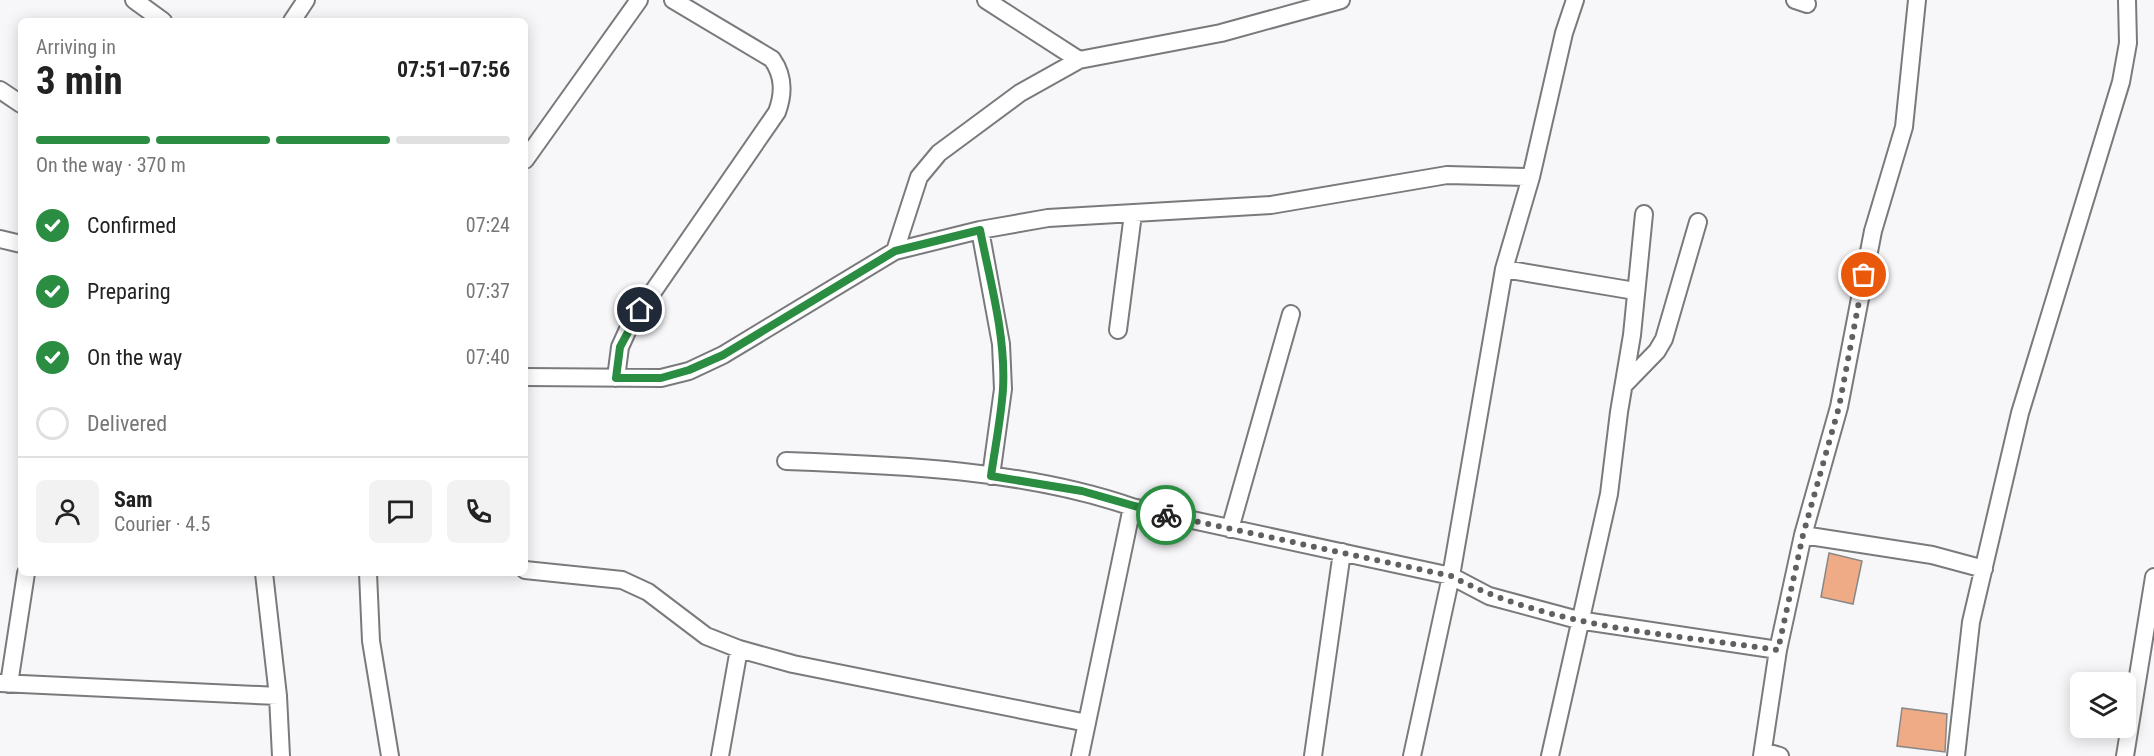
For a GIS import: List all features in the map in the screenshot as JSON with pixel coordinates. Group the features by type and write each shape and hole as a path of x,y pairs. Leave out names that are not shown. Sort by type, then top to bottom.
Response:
{"street":[{"path":"134,0 160,18"},
{"path":"294,18 306,0"},
{"path":"528,156 639,0"},
{"path":"616,378 620,347 630,325 777,112 781,100 780,74 772,59 673,0"},
{"path":"986,0 1079,60"},
{"path":"895,251 919,177 939,153 1020,93 1079,60 1221,33 1341,0"},
{"path":"1412,756 1451,576 1504,269 1531,177 1564,33 1575,0"},
{"path":"1780,756 1763,754 1778,650 1803,535 1839,407 1873,231 1904,127 1917,0"},
{"path":"1956,756 1971,622 2020,413 2121,82 2128,43 2127,0"},
{"path":"0,90 18,102"},
{"path":"528,377 661,378 689,370 723,355 895,251 980,230 1048,218 1271,205 1447,175 1531,177"},
{"path":"1118,330 1133,214"},
{"path":"1550,756 1578,620 1609,494 1632,335 1644,214"},
{"path":"1624,386 1657,351 1664,339 1698,222"},
{"path":"980,230 993,296 1003,389 991,476"},
{"path":"0,239 18,243"},
{"path":"1504,269 1635,291"},
{"path":"1230,529 1291,314"},
{"path":"786,461 873,465 991,476 1082,491 1132,507 1451,576 1489,596 1578,620 1778,650"},
{"path":"1080,756 1132,507"},
{"path":"1803,535 1932,555 1984,569"},
{"path":"1313,756 1342,552"},
{"path":"528,570 622,580 648,592 706,636 739,649 793,664 1087,723"},
{"path":"25,576 4,683 278,696"},
{"path":"264,576 278,696 281,756"},
{"path":"368,576 371,641 390,756"},
{"path":"2125,756 2150,625 2154,577"},
{"path":"720,756 739,649"}],"building":[{"path":"1829,553 1862,561 1853,604 1821,597"},
{"path":"1902,708 1947,714 1945,752 1897,746"}],"way so far":[{"path":"1166,515 1451,576 1489,596 1578,620 1778,650 1803,535 1839,407 1864,275"}],"route":[{"path":"640,310 620,347 616,378 661,378 689,370 723,355 895,251 980,230 1001,344 1003,389 991,476 1082,491 1166,515"}]}
